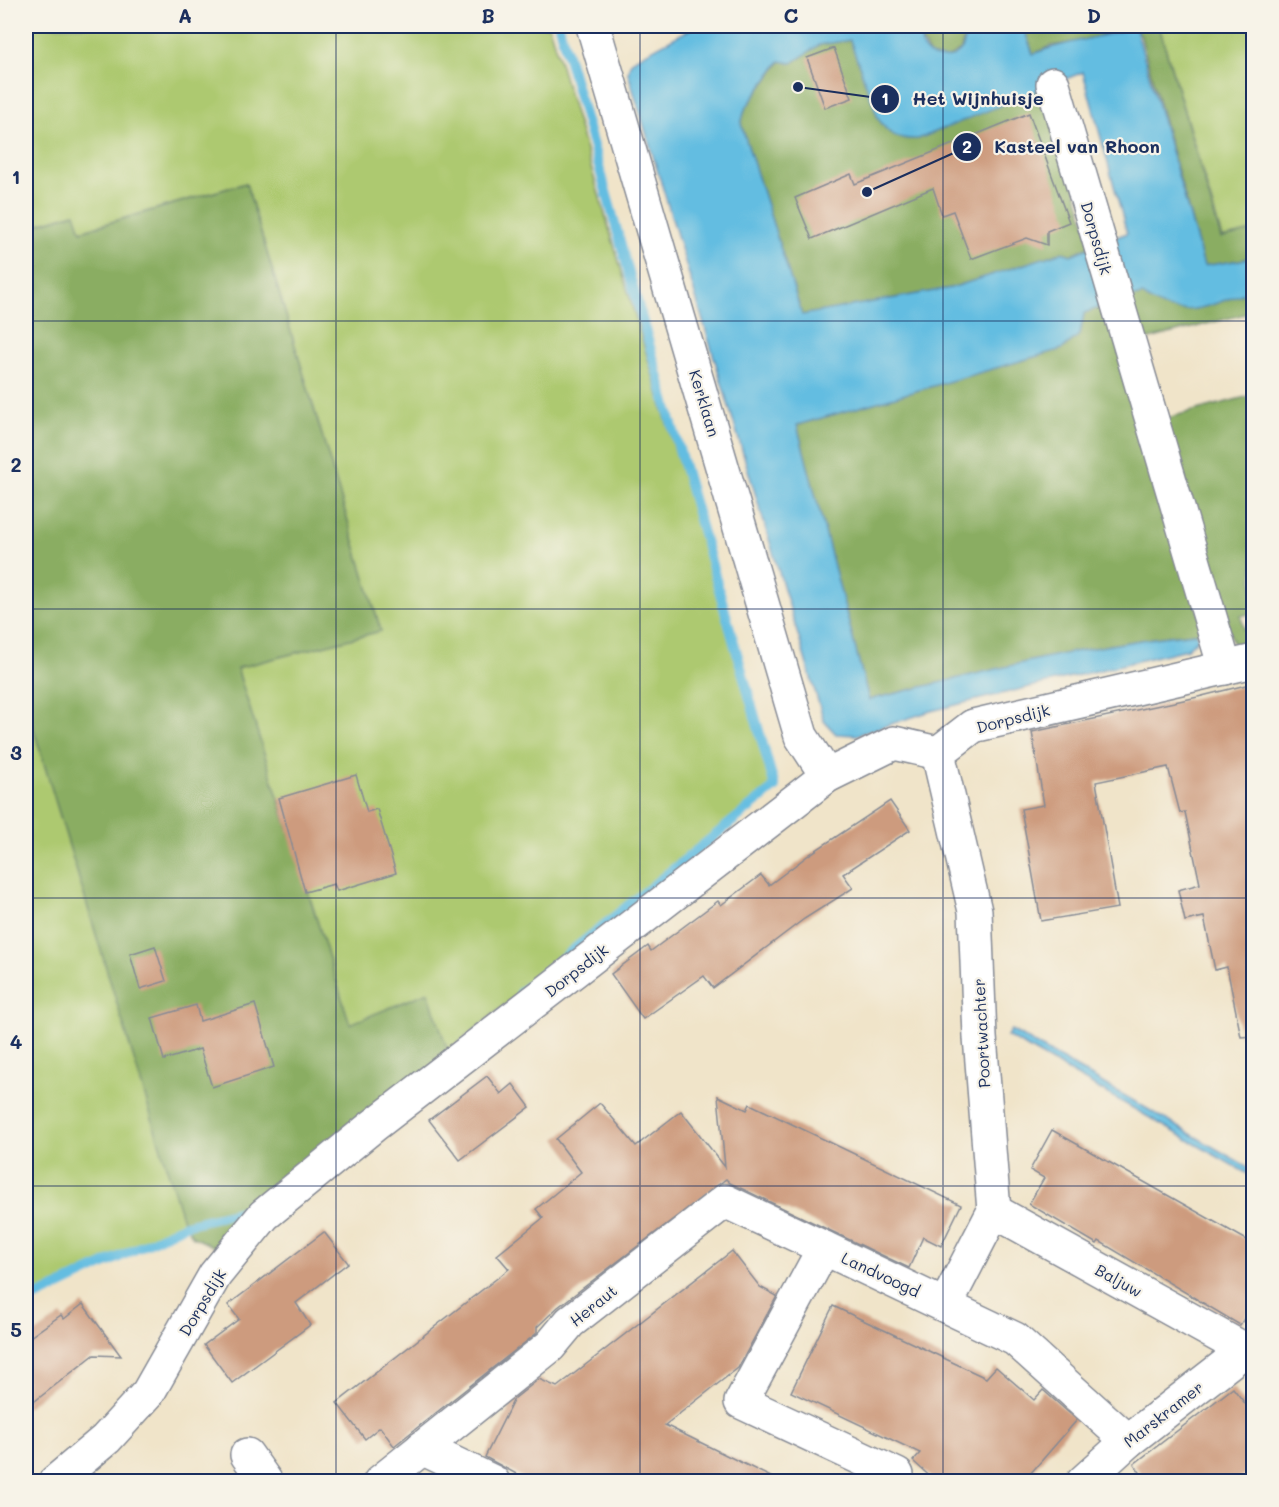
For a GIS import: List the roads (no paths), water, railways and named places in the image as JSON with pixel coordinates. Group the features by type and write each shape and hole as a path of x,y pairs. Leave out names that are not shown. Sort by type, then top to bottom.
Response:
{"street":[{"name":"Kerklaan","path":"593,26 801,736 827,776"},
{"name":"Dorpsdijk","path":"55,1482 106,1439 148,1393 215,1275 264,1215 373,1126 827,776 894,743 938,753 973,726 1239,665 1139,382 1053,84"},
{"name":"Poortwachter","path":"938,753 975,911 980,1037 994,1211"},
{"name":"Heraut","path":"380,1482 550,1346 570,1322 726,1201 824,1248"},
{"path":"945,1304 994,1211"},
{"name":"Baljuw","path":"994,1211 1245,1350"},
{"name":"Landvoogd","path":"897,1475 741,1401 824,1248 1015,1339 1128,1441"},
{"name":"Marskramer","path":"1083,1482 1128,1441 1245,1350"},
{"path":"422,1448 493,1482"},
{"path":"247,1455 266,1482"}],"water":[{"path":"696,26 926,26 921,39 924,49 942,58 953,56 961,51 964,41 960,26 1023,26 1033,54 1056,46 1131,28 1136,29 1204,266 1253,258 1253,290 1197,309 1183,310 1170,309 1156,304 1143,295 1124,299 1084,313 1080,334 1062,349 797,425 869,700 1114,644 1196,633 1198,639 1187,649 931,711 857,735 836,734 824,721 628,73 630,64 636,58","holes":["850,40 878,118 894,135 905,139 918,139 1083,72 1127,233 1071,255 1062,252 951,288 802,315 741,124 745,109 780,61 792,63 819,45"]},
{"path":"1011,1030 1253,1170 1253,1177 1007,1036"}],"waterway":[{"path":"521,992 775,787 559,26"},
{"path":"26,1302 185,1225 250,1209 258,1202"}],"place":[{"name":"Het Wijnhuisje","path":"798,87"},
{"name":"Kasteel van Rhoon","path":"867,192"}]}
